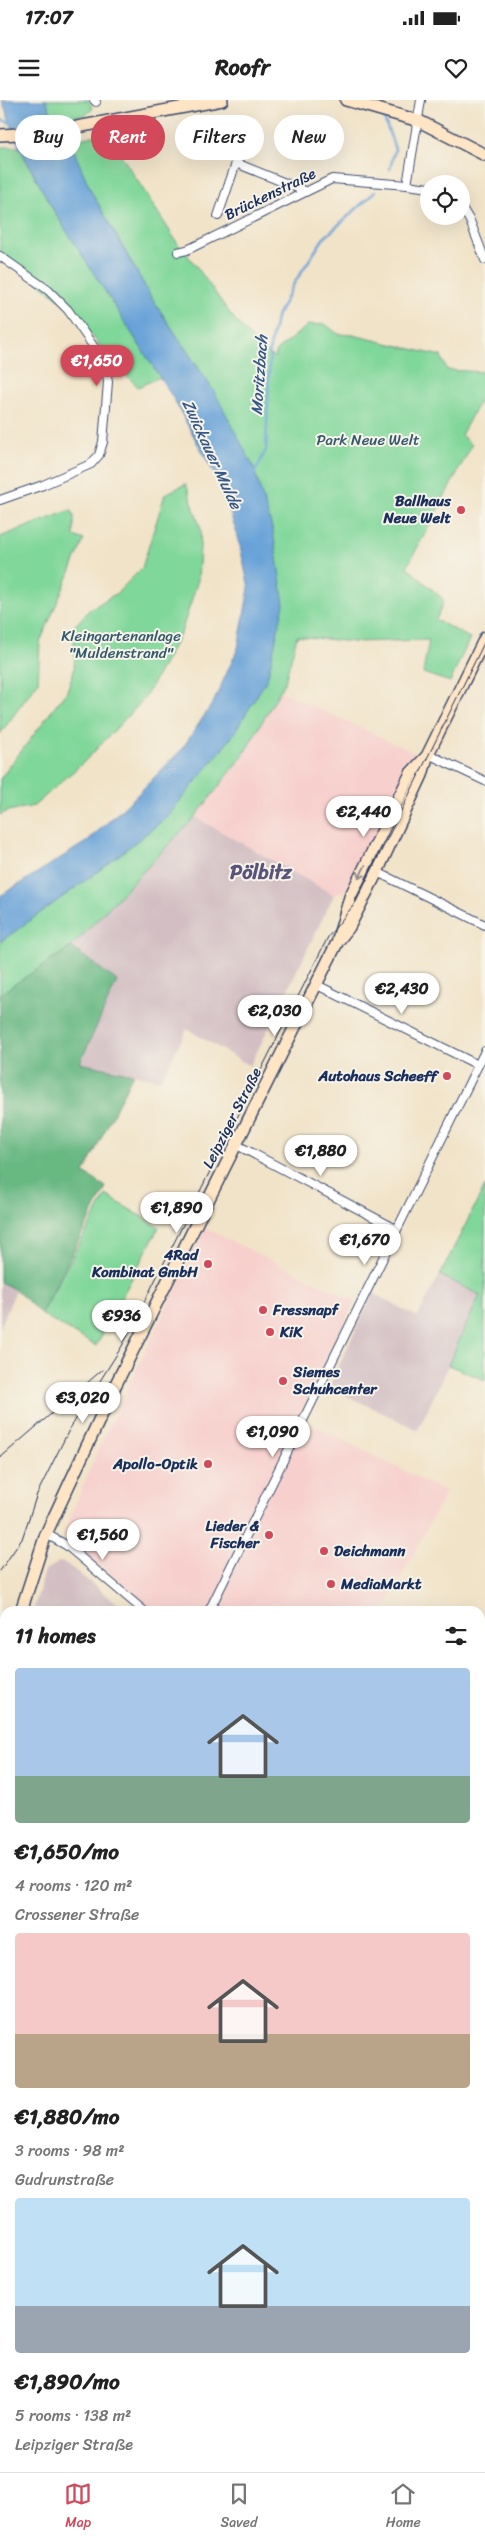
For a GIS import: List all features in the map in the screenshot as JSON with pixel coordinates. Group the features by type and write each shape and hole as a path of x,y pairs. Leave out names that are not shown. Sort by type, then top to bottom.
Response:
{"street":[{"path":"0,135 39,133 222,100"},
{"path":"346,100 419,121 485,155"},
{"path":"408,185 421,100"},
{"path":"218,216 236,163 305,191"},
{"name":"Brückenstraße","path":"178,252 186,250 332,179 339,178 420,187"},
{"path":"470,221 485,260"},
{"path":"0,256 48,290 68,310 105,363 108,382 103,442 99,455 91,464 43,485 0,500"},
{"name":"Leipziger Straße","path":"338,941 349,927 377,872 422,775 428,754 485,638"},
{"path":"428,754 485,781"},
{"name":"Leipziger Straße","path":"23,1606 46,1534 136,1343 317,985 338,941 350,897 411,773 428,754"},
{"path":"377,872 485,925"},
{"path":"317,985 478,1065"},
{"path":"211,1606 396,1228 485,1051"},
{"path":"235,1144 396,1228"},
{"path":"46,1534 66,1545 138,1606"}],"shaded area":[{"path":"280,691 417,754 348,890 334,895 195,817 242,757"},
{"path":"195,817 334,895 250,1066 187,1029 161,1080 80,1063 116,981 71,947"},
{"path":"205,1228 355,1301 299,1418 446,1492 386,1606 148,1606 63,1536 99,1447"},
{"path":"440,1275 481,1295 418,1430 329,1387 373,1293 417,1317"},
{"path":"0,1282 16,1290 0,1328"},
{"path":"59,1562 65,1563 121,1606 34,1606 45,1571"}],"green space":[{"path":"46,100 88,100 93,109 81,116 54,115 51,113"},
{"name":"Park Neue Welt","path":"91,136 91,160 124,160 178,244 234,319 246,333 275,358 276,351 308,325 325,324 338,334 353,335 441,356 447,370 485,372 485,391 461,435 472,445 407,567 444,600 436,620 470,638 450,682 423,673 429,640 353,642 297,636 285,682 242,757 195,817 71,947 0,994 0,942 104,867 167,817 231,738 267,679 215,393 150,295 91,191 77,160 81,160 81,138"},
{"path":"0,147 15,147 15,160 26,160 54,211 160,377 138,387 109,358 71,308 0,253"},
{"name":"Kleingartenanlage \"Muldenstrand\"","path":"186,484 201,530 198,580 181,633 144,699 85,761 34,806 8,811 0,815 0,779 67,691 74,670 75,649 72,629 89,610 117,593 142,568 165,494"},
{"path":"71,510 74,516 74,536 84,540 40,642 38,682 0,734 0,537"},
{"path":"71,947 117,981 80,1063 133,1074 84,1173 106,1187 41,1314 16,1290 0,1282 0,994"},
{"path":"485,1186 485,1380 448,1365 480,1295 440,1275"},
{"path":"106,1195 159,1227 96,1346 41,1314"}],"water":[{"path":"2,100 46,100 52,115 15,115 15,136"},
{"name":"Zwickauer Mulde","path":"26,160 78,160 91,191 152,299 215,393 253,466 273,531 284,604 267,679 231,738 167,817 104,867 0,942 0,896 86,842 133,799 182,749 214,701 238,648 249,588 238,537 222,488 173,398 54,211"}],"waterway":[{"name":"Moritzbach","path":"384,118 395,149 390,169"},
{"path":"0,119 11,123"},
{"name":"Moritzbach","path":"254,474 266,450 270,348 276,318 293,285 323,239 375,192"}],"tram line":[{"path":"0,1571 22,1539 37,1494 69,1430 122,1346 328,937 356,902 485,641"},
{"path":"0,1458 102,1370"}],"place":[{"name":"Ballhaus Neue Welt","path":"461,510"},
{"name":"Autohaus Scheeff","path":"447,1076"},
{"name":"4Rad Kombinat GmbH","path":"208,1264"},
{"name":"Fressnapf","path":"263,1310"},
{"name":"KiK","path":"270,1332"},
{"name":"Siemes Schuhcenter","path":"283,1381"},
{"name":"Apollo-Optik","path":"208,1464"},
{"name":"Lieder & Fischer","path":"269,1535"},
{"name":"Deichmann","path":"324,1551"},
{"name":"MediaMarkt","path":"331,1584"}],"district":[{"name":"Pölbitz","path":"261,872"}]}
